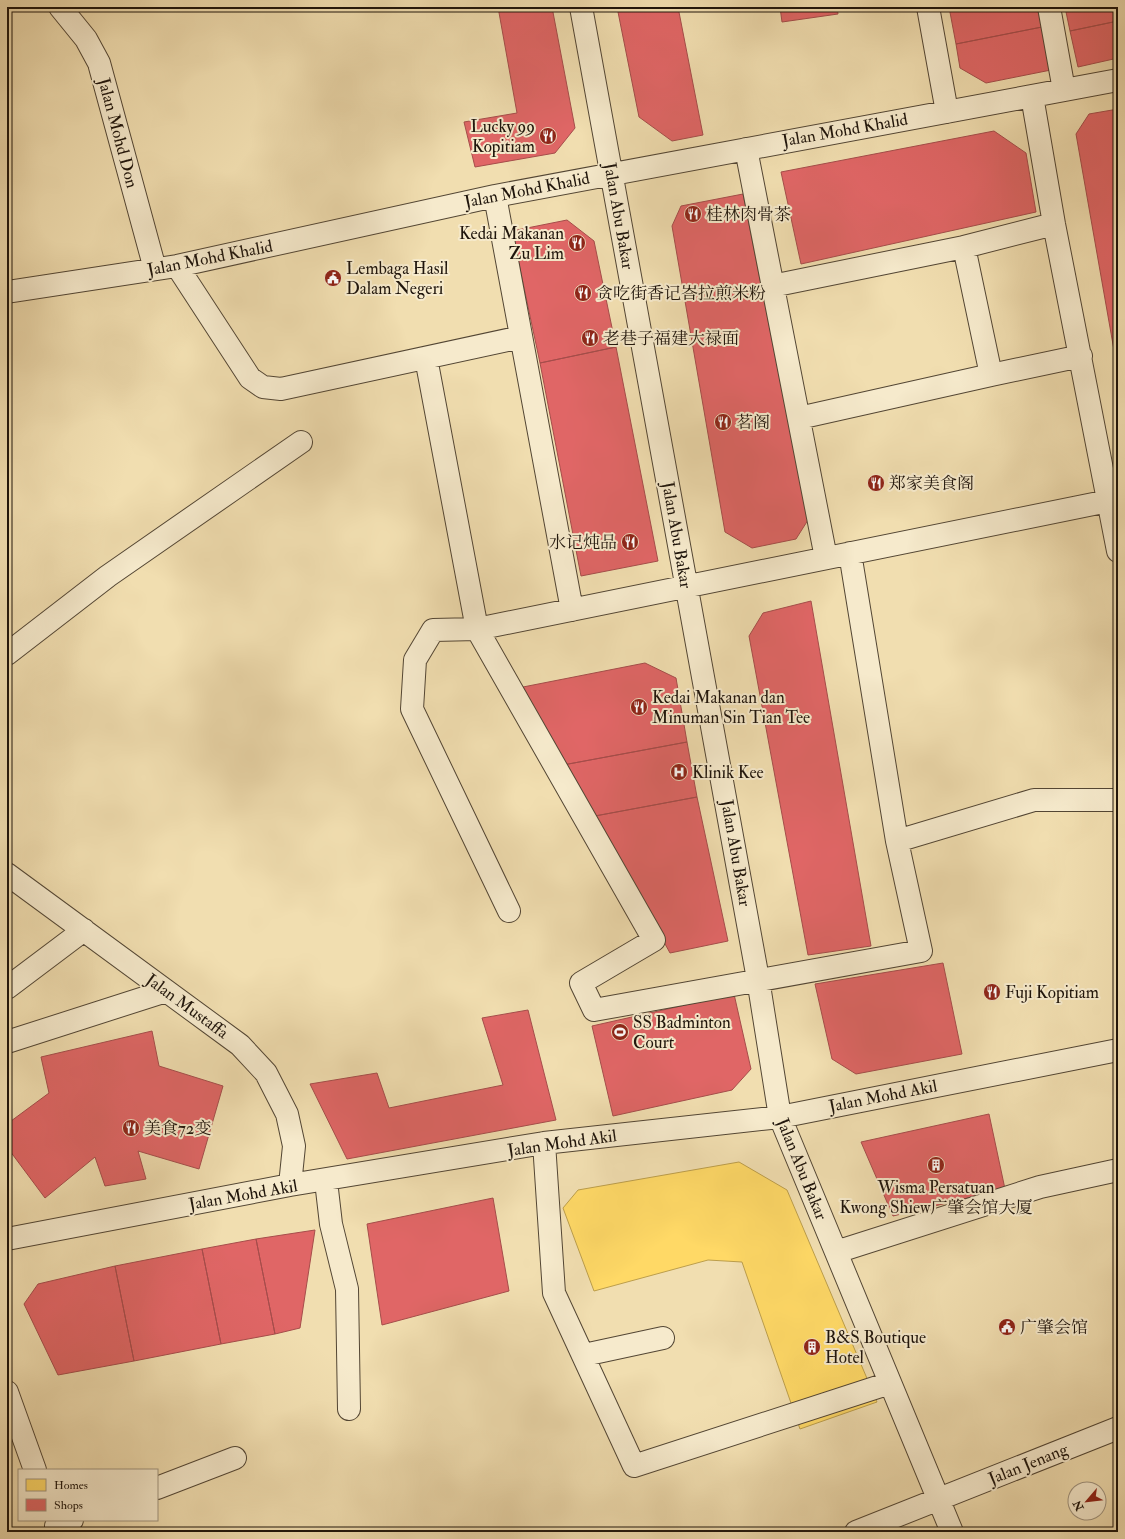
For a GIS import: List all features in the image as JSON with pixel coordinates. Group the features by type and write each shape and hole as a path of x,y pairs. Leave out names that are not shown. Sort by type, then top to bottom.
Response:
{"street":[{"name":"Jalan Mohd Don","path":"60,7 86,39 99,63 155,269"},
{"name":"Jalan Abu Bakar","path":"581,7 758,979 780,1117 952,1532"},
{"path":"928,7 947,112"},
{"path":"1049,7 1064,90"},
{"name":"Jalan Mohd Khalid","path":"7,292 177,266 495,196 1118,80"},
{"path":"1032,96 1054,224 1113,500 1118,551"},
{"path":"746,149 826,558"},
{"path":"495,196 572,610"},
{"path":"772,286 964,247 1054,224"},
{"path":"964,247 991,375"},
{"path":"177,266 250,378 263,387 280,389 521,336"},
{"path":"798,418 1081,356"},
{"path":"426,358 477,629 654,940 581,983 594,1010 758,979 921,951 897,841 850,553"},
{"path":"7,654 108,576 301,442"},
{"path":"509,911 412,709 414,660 433,630 477,629 1113,500"},
{"path":"897,841 1034,800 1118,800"},
{"name":"Jalan Mustaffa","path":"7,874 240,1045 266,1073 287,1114 294,1146 290,1185"},
{"path":"7,988 84,930"},
{"path":"7,1042 166,991"},
{"name":"Jalan Mohd Akil","path":"7,1238 290,1185 544,1144 780,1117 1118,1050"},
{"path":"544,1144 554,1293 584,1355 634,1466 890,1383"},
{"path":"836,1252 1040,1187 1118,1170"},
{"path":"326,1180 331,1224 347,1289 349,1409"},
{"path":"584,1355 663,1338"},
{"path":"8,1401 35,1469"},
{"name":"Jalan Jenang","path":"856,1532 1118,1428"},
{"path":"158,1488 235,1458"}],"building: Homes":[{"name":"B&S Boutique Hotel","path":"739,1162 787,1190 877,1402 800,1429 742,1262 708,1260 594,1291 563,1208 578,1190"}],"building: Shops":[{"path":"498,7 552,7 575,128 555,153 475,167 464,122 517,113"},
{"path":"617,7 678,7 703,135 672,141 639,117"},
{"path":"780,7 837,7 838,14 782,22"},
{"path":"949,7 1038,7 1042,27 956,44"},
{"path":"1065,7 1118,7 1118,21 1070,31"},
{"path":"1118,21 1118,58 1078,67 1070,31"},
{"path":"1042,27 1051,70 986,83 960,68 956,44"},
{"path":"1118,109 1118,373 1076,134 1089,114"},
{"path":"994,131 1026,153 1036,212 801,264 781,172"},
{"path":"743,194 808,520 796,539 752,548 725,532 672,226 681,206"},
{"path":"567,220 594,241 616,347 540,363 512,231"},
{"path":"616,347 658,561 581,576 540,363"},
{"path":"811,601 871,946 808,955 749,636 763,613"},
{"path":"645,663 676,678 687,742 563,765 523,687"},
{"path":"687,742 697,797 595,816 563,765"},
{"path":"697,797 728,941 670,953 595,816"},
{"path":"943,963 962,1054 856,1074 832,1059 815,984"},
{"path":"734,994 751,1069 732,1090 613,1116 592,1026"},
{"path":"528,1010 556,1120 347,1159 310,1084 377,1073 389,1108 503,1085 482,1018"},
{"path":"152,1031 159,1066 223,1086 199,1169 138,1151 146,1179 105,1186 95,1157 45,1198 7,1147 7,1124 49,1093 41,1057"},
{"name":"Wisma Persatuan Kwong Shiew广肇会馆大厦","path":"989,1114 1005,1189 893,1216 861,1142"},
{"path":"493,1198 509,1291 382,1325 367,1224"},
{"path":"315,1230 300,1328 275,1334 256,1239"},
{"path":"256,1239 275,1334 221,1344 202,1249"},
{"path":"202,1249 221,1344 134,1361 115,1266"},
{"path":"115,1266 134,1361 58,1375 24,1304 38,1284"}],"place":[{"name":"Lucky 99 Kopitiam","path":"548,136"},
{"name":"桂林肉骨茶","path":"693,214"},
{"name":"Kedai Makanan Zu Lim","path":"577,243"},
{"name":"Lembaga Hasil Dalam Negeri","path":"333,278"},
{"name":"贪吃街香记峇拉煎米粉","path":"583,293"},
{"name":"老巷子福建大禄面","path":"590,338"},
{"name":"茗阁","path":"723,422"},
{"name":"郑家美食阁","path":"876,483"},
{"name":"水记炖品","path":"630,542"},
{"name":"Kedai Makanan dan Minuman Sin Tian Tee","path":"639,707"},
{"name":"Klinik Kee","path":"679,772"},
{"name":"Fuji Kopitiam","path":"992,992"},
{"name":"SS Badminton Court","path":"620,1032"},
{"name":"美食72变","path":"131,1128"},
{"name":"Wisma Persatuan Kwong Shiew广肇会馆大厦","path":"936,1165"},
{"name":"广肇会馆","path":"1007,1327"},
{"name":"B&S Boutique Hotel","path":"812,1347"}]}
